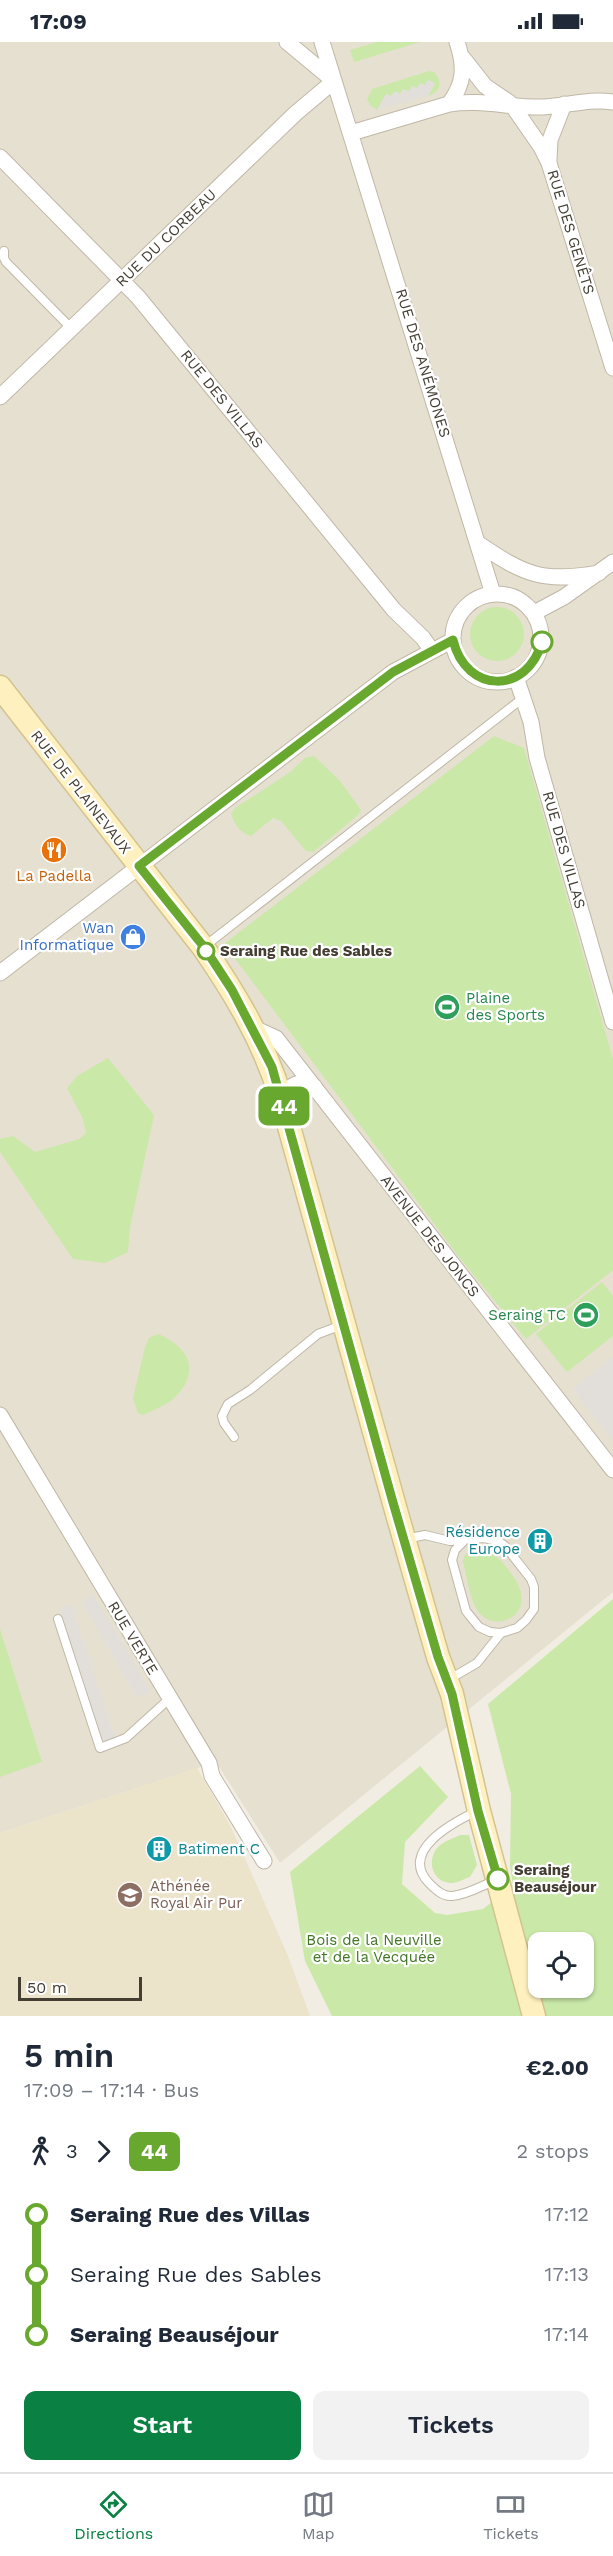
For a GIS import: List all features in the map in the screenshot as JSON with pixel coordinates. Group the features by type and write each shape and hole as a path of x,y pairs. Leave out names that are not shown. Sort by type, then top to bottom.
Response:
{"street":[{"path":"287,42 334,81"},
{"name":"RUE DES ANÉMONES","path":"322,42 493,594"},
{"path":"449,104 463,76 459,48"},
{"path":"459,48 485,86 512,105"},
{"name":"RUE DU CORBEAU","path":"0,397 296,113 334,81"},
{"path":"351,133 449,104 477,101 540,107 596,100 613,102"},
{"path":"549,163 550,140 564,104"},
{"name":"RUE DES GENÊTS","path":"512,105 542,147 549,163 613,368"},
{"name":"RUE DES VILLAS","path":"0,157 122,280 172,337 394,610 423,638 432,651"},
{"path":"479,544 511,566 536,576 560,579 599,573"},
{"path":"534,613 564,597 613,562"},
{"path":"493,594 509,595 523,601 534,613 540,627 540,649 528,669 516,677 502,681 488,681 475,675 464,666 453,640 457,621 468,604 480,597 493,594"},
{"path":"0,973 393,672 453,640"},
{"name":"RUE DES VILLAS","path":"516,677 531,722 537,758 613,1022"},
{"name":"RUE DE PLAINEVAUX","path":"0,687 204,947 254,1028 272,1067 343,1324 447,1680 464,1742 478,1811 534,2016"},
{"name":"AVENUE DES JONCS","path":"254,1028 276,1038 613,1470"},
{"path":"281,1098 289,1087 297,1083 305,1082 314,1086"},
{"name":"RUE VERTE","path":"0,1415 170,1698 208,1763 212,1776 264,1861"}],"lane":[{"path":"4,251 3,258 6,262 71,328"},
{"path":"204,947 523,698"},
{"path":"234,1437 222,1416 228,1404 250,1390 318,1334 343,1324"},
{"path":"405,1539 425,1535 450,1541 477,1538 498,1541 531,1578 535,1603 530,1615 517,1628 501,1633 490,1632 479,1627 470,1617 464,1605 452,1560 455,1550 465,1540"},
{"path":"58,1619 100,1748 126,1738 170,1698"},
{"path":"447,1680 477,1663 501,1633"},
{"path":"478,1811 450,1825 430,1841 421,1858 421,1869 429,1883 444,1895 452,1896 498,1880"}],"shaded area":[{"path":"0,42 613,42 613,1592 280,1863 216,1762 0,1833"},
{"path":"428,80 435,83 428,96 377,110 386,94 391,96 395,91 400,94 403,89 409,91 412,86 417,88 420,83 425,85"},
{"path":"613,1357 613,1441 573,1389"},
{"path":"93,1594 151,1691 138,1698 82,1602"},
{"path":"71,1604 115,1738 102,1741 60,1608"},
{"name":"Athénée Royal Air Pur","path":"197,1768 231,1827 288,1956 310,2016 0,2016 0,1833"}],"green space":[{"path":"377,42 420,42 354,62 350,50"},
{"path":"429,71 434,72 439,79 436,92 428,96 435,84 391,96 386,94 377,110 370,105 367,99 372,89"},
{"path":"492,607 502,607 512,611 520,619 524,634 520,649 512,657 502,661 492,661 482,657 474,649 470,639 470,629 474,619 482,611"},
{"name":"Plaine des Sports","path":"494,736 524,748 613,1059 613,1270 526,1339 459,1257 224,944"},
{"path":"314,756 340,781 361,810 357,816 313,852 306,851 281,821 273,818 251,836 241,831 231,814 235,808 289,773 305,758"},
{"path":"108,1058 154,1115 130,1227 128,1252 105,1263 73,1259 0,1152 0,1139 13,1136 35,1152 79,1139 86,1133 83,1119 67,1088 77,1076"},
{"name":"Seraing TC","path":"602,1282 613,1296 613,1336 567,1372 536,1334"},
{"path":"158,1334 178,1346 185,1354 189,1371 182,1389 173,1399 143,1415 138,1413 133,1398 145,1347 149,1338"},
{"path":"477,1549 488,1552 500,1560 519,1587 521,1600 519,1610 512,1617 503,1621 484,1618 474,1605 463,1561 466,1554"},
{"name":"Bois de la Neuville et de la Vecquée","path":"613,1599 613,2016 332,2016 305,1961 290,1872 420,1766 448,1797 405,1842 402,1884 435,1913 447,1915 483,1909 513,1885 510,1866 511,1794 488,1704"},
{"path":"0,1629 42,1762 0,1777"},
{"path":"460,1835 469,1835 477,1865 470,1877 454,1883 445,1882 433,1870 432,1858 440,1845"}],"bus line":[{"name":"44","path":"498,1879 478,1811 467,1753 452,1694 438,1657 392,1499 272,1067 254,1028 204,947 139,866 393,672 453,640 464,666 475,675 488,681 502,681 516,677 528,669 537,656 542,642"}],"place":[{"name":"La Padella","path":"54,850"},
{"name":"Wan Informatique","path":"133,937"},
{"name":"Seraing Rue des Sables","path":"206,951"},
{"name":"Plaine des Sports","path":"447,1007"},
{"name":"Seraing TC","path":"586,1315"},
{"name":"Résidence Europe","path":"540,1541"},
{"name":"Batiment C","path":"159,1849"},
{"name":"Seraing Beauséjour","path":"498,1879"},
{"name":"Athénée Royal Air Pur","path":"130,1895"}]}
